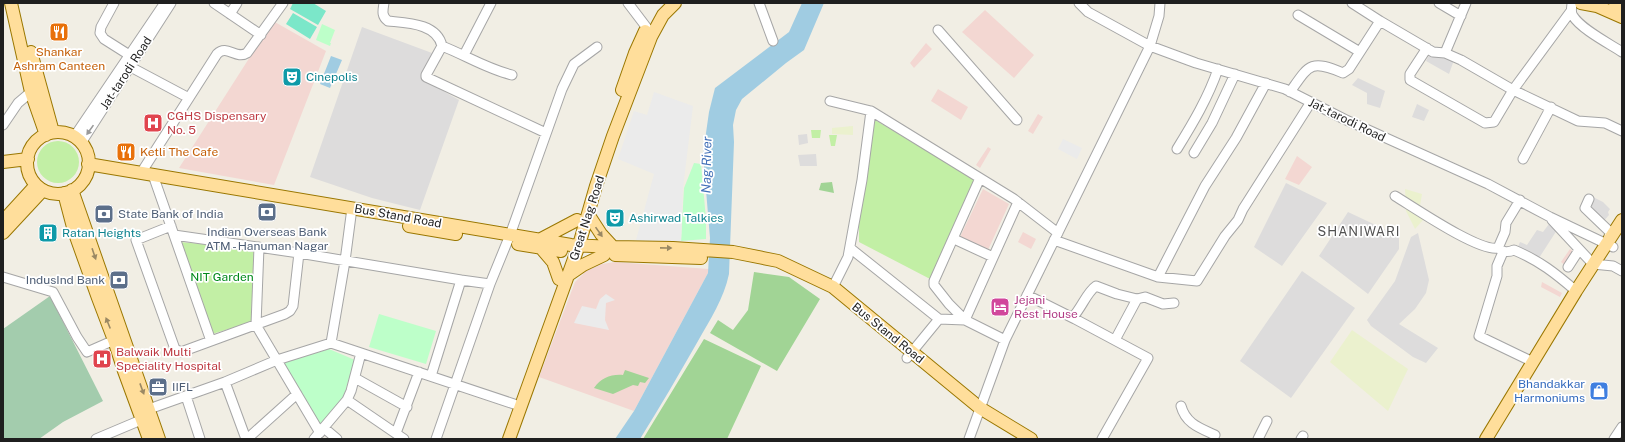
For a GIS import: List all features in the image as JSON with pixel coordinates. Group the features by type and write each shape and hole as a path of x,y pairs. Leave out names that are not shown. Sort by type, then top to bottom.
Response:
{"main road":[{"path":"11,3 31,92 49,133"},
{"path":"17,3 49,133"},
{"name":"Great Nag Road","path":"501,439 574,249 635,53 647,28 664,3"},
{"name":"Great Nag Road","path":"583,217 651,37 663,15 675,3"},
{"path":"1581,3 1597,6 1622,17"},
{"path":"1615,3 1622,7"},
{"path":"62,132 77,140 86,151 88,167 86,175 80,184 68,192 54,194 39,187 30,176 27,162 32,145 40,137 49,133 62,132"},
{"path":"3,162 27,162"},
{"path":"3,169 27,162"},
{"name":"Bus Stand Road","path":"88,167 150,176 351,212 574,249 608,251 673,248 709,254 778,261 833,287 910,355 978,412 1030,439"},
{"path":"3,221 39,187"},
{"path":"3,233 39,187"},
{"path":"68,192 118,338 149,409 159,439"},
{"path":"583,217 601,234 608,251 563,278 541,244 583,217"},
{"path":"1495,439 1610,245 1622,220"},
{"path":"1610,245 1622,233"},
{"path":"727,255 788,270 813,283 834,296 910,355"},
{"path":"1486,439 1576,291 1597,265"},
{"name":"Great Nag Road","path":"509,439 563,278"},
{"path":"118,338 124,371 149,439"},
{"path":"978,412 1016,439"}],"street":[{"path":"114,3 101,27 100,33 104,39 130,61 189,98"},
{"path":"77,140 130,61 164,3"},
{"name":"Jat-tarodi Road","path":"130,61 171,3"},
{"path":"214,3 261,35"},
{"path":"230,14 237,3"},
{"path":"211,341 172,230 150,176 189,98 217,54 221,50 225,50 240,56 247,53 282,3"},
{"path":"384,3 384,18 417,25 433,32 439,37 442,46 426,75 426,78 546,133"},
{"path":"464,55 492,3"},
{"path":"628,3 647,28"},
{"path":"759,3 773,41"},
{"name":"Jat-tarodi Road","path":"1079,3 1088,12 1150,46 1290,92 1344,119 1488,184 1520,200 1550,218 1610,245"},
{"path":"969,439 1005,340 1150,46 1159,16 1160,3"},
{"path":"1352,3 1433,52 1445,53 1514,90 1578,121 1605,123 1622,131"},
{"path":"1439,3 1461,16"},
{"path":"1445,53 1466,3"},
{"path":"1427,48 1410,74 1410,80 1485,123 1494,122 1514,90 1572,7"},
{"path":"1572,7 1573,16 1590,32 1622,52"},
{"path":"1298,15 1360,52"},
{"path":"1290,92 1305,70 1314,65 1327,66 1343,73 1349,70 1380,21"},
{"path":"938,30 1017,120"},
{"path":"442,46 489,68 512,75"},
{"path":"436,439 490,284 508,239 562,89 574,64 597,47"},
{"path":"1177,149 1201,109 1218,69"},
{"path":"1194,153 1212,123 1235,74"},
{"path":"1158,277 1205,186 1236,138 1266,83"},
{"path":"3,125 18,102 31,92"},
{"path":"830,101 871,111 1018,202 1056,237 1158,277 1197,281 1225,236 1238,220 1242,209 1311,102"},
{"path":"1523,159 1551,107"},
{"path":"833,287 848,257 850,248 862,180 871,111"},
{"path":"980,178 954,239 936,275 934,285 949,304 965,320 1005,340"},
{"path":"1395,196 1476,244 1509,252 1514,250 1528,256 1552,270 1576,291"},
{"path":"1589,199 1585,208 1610,232 1608,236 1610,245"},
{"path":"1520,200 1506,223 1497,266 1497,276 1479,336 1533,362"},
{"path":"965,320 1018,202"},
{"path":"331,343 345,261 351,212"},
{"path":"1550,218 1581,252 1597,265 1613,266 1622,271"},
{"path":"300,253 293,306 290,311 181,352 175,349 136,240 172,230 259,247 300,253 461,280 490,284"},
{"path":"954,239 992,257"},
{"path":"259,247 256,325 319,434 337,439"},
{"path":"850,248 939,319 965,320"},
{"path":"1570,268 1581,252"},
{"path":"3,277 53,292 77,337 87,352 118,338"},
{"path":"430,376 461,280"},
{"path":"1073,317 1082,306 1088,294 1096,286 1117,294 1137,299 1145,297 1163,304 1174,303"},
{"path":"1027,295 1073,317 1148,358 1102,439"},
{"path":"1115,340 1137,299"},
{"path":"910,355 939,319"},
{"path":"98,439 141,420 149,409 225,382 277,360 331,343 514,404"},
{"path":"319,434 347,400 355,378 361,353"},
{"path":"396,433 419,372"},
{"path":"355,378 407,407"},
{"path":"225,382 246,439 297,394"},
{"path":"186,396 200,439"},
{"path":"347,400 404,439"},
{"path":"1181,406 1183,414 1188,421 1215,435"},
{"path":"1258,439 1267,421"},
{"path":"1614,439 1622,426"}],"shaded area":[{"path":"985,10 1034,55 1014,78 962,32"},
{"path":"273,21 326,51 274,185 179,168"},
{"path":"362,27 432,53 422,79 459,100 420,210 372,198 310,177"},
{"path":"926,43 932,49 914,68 910,63"},
{"path":"1429,55 1443,56 1454,60 1449,74 1426,61"},
{"path":"1358,78 1385,91 1380,108 1367,104 1367,93 1352,85"},
{"path":"938,89 968,107 961,120 931,101"},
{"path":"654,92 693,106 683,188 681,244 636,240 654,174 618,159 634,111 647,115"},
{"path":"1417,104 1429,110 1424,121 1412,117"},
{"path":"1038,114 1043,117 1033,134 1028,131"},
{"path":"807,134 808,143 799,145 798,135"},
{"path":"1063,139 1082,148 1077,159 1058,149"},
{"path":"988,147 991,149 980,168 976,165"},
{"path":"816,154 817,166 800,166 798,155"},
{"path":"1297,156 1312,167 1299,185 1285,179"},
{"path":"1286,183 1327,203 1282,266 1254,247"},
{"path":"983,189 1009,204 988,250 960,237"},
{"path":"1593,197 1603,202 1610,209 1608,212 1609,215 1602,223 1590,210 1590,198"},
{"path":"1348,212 1399,236 1399,249 1368,294 1319,256"},
{"path":"1549,224 1557,230 1539,258 1517,249 1520,242 1527,245 1537,230 1543,232"},
{"path":"1023,232 1036,239 1031,249 1018,242"},
{"path":"1418,233 1429,280 1426,293 1415,309 1399,324 1438,348 1426,363 1413,357 1371,326 1367,320 1395,281 1411,237"},
{"path":"1570,249 1575,253 1566,266 1561,262"},
{"path":"615,262 709,269 634,411 539,377 575,282 586,271 602,264"},
{"path":"1302,271 1355,308 1291,398 1240,361"},
{"path":"1542,282 1562,293 1560,297 1541,287"},
{"path":"606,294 615,300 606,303 605,320 609,330 574,323 582,306 596,309 600,299"}],"green space":[{"path":"293,3 313,3 326,11 318,25 290,9"},
{"path":"293,13 317,27 310,39 286,24"},
{"path":"322,24 335,30 330,46 316,40"},
{"path":"875,120 976,180 932,280 859,242 859,210"},
{"path":"853,126 853,135 832,134 832,128"},
{"path":"811,130 821,130 820,138 812,138"},
{"path":"829,135 837,135 835,146 831,146"},
{"path":"54,141 62,141 70,144 76,150 79,162 76,174 70,180 62,183 54,183 46,180 40,174 37,166 37,158 40,150 46,144"},
{"path":"694,163 701,164 706,219 706,239 681,241 684,188"},
{"path":"832,182 834,193 819,190 821,183"},
{"path":"1405,189 1422,194 1420,206 1423,220 1415,229 1406,211"},
{"name":"NIT Garden","path":"180,242 254,249 251,322 209,335"},
{"path":"754,272 789,277 820,299 777,371 710,333 718,320 733,330 748,310"},
{"path":"50,296 103,401 63,422 39,439 3,439 3,329"},
{"path":"379,314 436,331 426,364 369,347"},
{"path":"1352,330 1408,369 1388,411 1330,362"},
{"path":"704,339 761,366 727,439 643,439"},
{"path":"329,349 355,360 343,398 319,427 283,363"},
{"path":"625,370 649,378 645,383 640,382 638,386 633,385 613,394 594,388 607,377 623,375"}],"water":[{"name":"Nag River","path":"802,3 824,3 804,50 742,99 736,110 733,125 734,142 729,274 724,292 712,317 684,366 640,439 615,439 634,411 708,273 710,238 703,154 709,112 715,88 789,32"},
{"path":"331,56 342,60 330,88 320,84"}],"place":[{"name":"Shankar Ashram Canteen","path":"59,32"},
{"name":"Cinepolis","path":"292,77"},
{"name":"CGHS Dispensary No. 5","path":"153,123"},
{"name":"Ketli The Cafe","path":"126,152"},
{"name":"Indian Overseas Bank ATM - Hanuman Nagar","path":"267,212"},
{"name":"State Bank of India","path":"104,214"},
{"name":"Ashirwad Talkies","path":"615,218"},
{"name":"Ratan Heights","path":"48,233"},
{"name":"IndusInd Bank","path":"119,280"},
{"name":"Jejani Rest House","path":"1000,307"},
{"name":"Balwaik Multi Speciality Hospital","path":"102,359"},
{"name":"IIFL","path":"158,387"},
{"name":"Bhandakkar Harmoniums","path":"1599,391"}],"district":[{"name":"SHANIWARI","path":"1359,231"}]}
